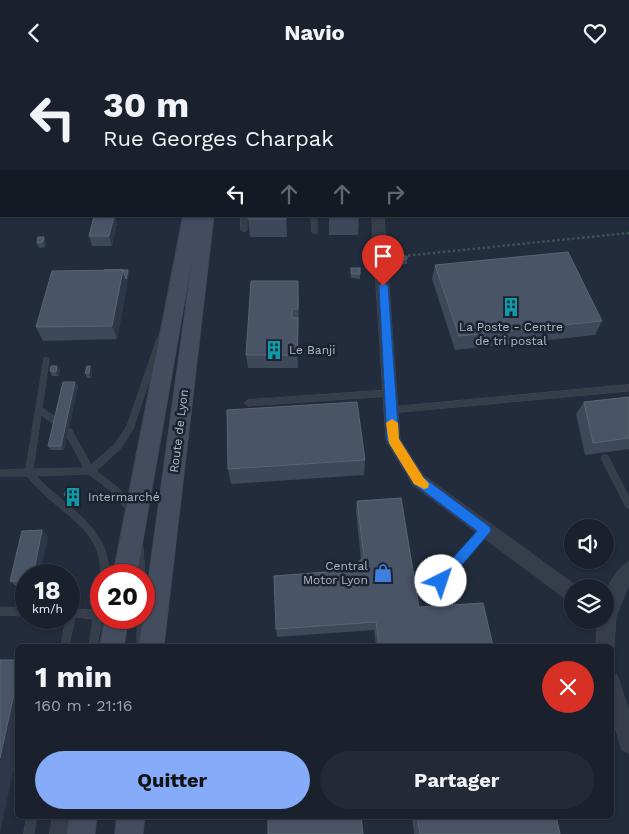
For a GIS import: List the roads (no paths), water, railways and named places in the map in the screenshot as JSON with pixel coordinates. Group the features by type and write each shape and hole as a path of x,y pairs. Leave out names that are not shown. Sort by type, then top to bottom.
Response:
{"main road":[{"name":"Route de Lyon","path":"127,564 191,217"},
{"name":"Route de Lyon","path":"151,644 206,217"},
{"path":"109,629 112,644"},
{"path":"81,834 83,819"},
{"path":"129,834 131,819"}],"street":[{"path":"378,217 393,440 418,480 564,587"},
{"path":"614,593 629,570"},
{"path":"606,629 606,644"},
{"path":"614,691 629,743"},
{"path":"60,834 62,819"}],"lane":[{"path":"244,217 244,230"},
{"path":"314,217 315,232"},
{"path":"0,473 90,471 117,447 130,427 177,295"},
{"path":"29,473 46,360"},
{"path":"391,410 629,388"},
{"path":"248,403 390,393"},
{"path":"39,410 58,421"},
{"path":"68,431 90,471 115,489 136,516 140,564"},
{"path":"605,458 629,505"},
{"path":"29,473 46,492 80,520 101,547 105,564"},
{"path":"441,581 485,531"},
{"path":"0,611 15,612"},
{"path":"65,644 68,629"},
{"path":"94,644 100,629"},
{"path":"141,629 141,644"},
{"path":"29,834 32,819"}],"place":[{"name":"La Poste - Centre de tri postal","path":"511,307"},
{"name":"Le Banji","path":"274,350"},
{"name":"Intermarché","path":"73,497"},
{"name":"Central Motor Lyon","path":"383,573"}]}
